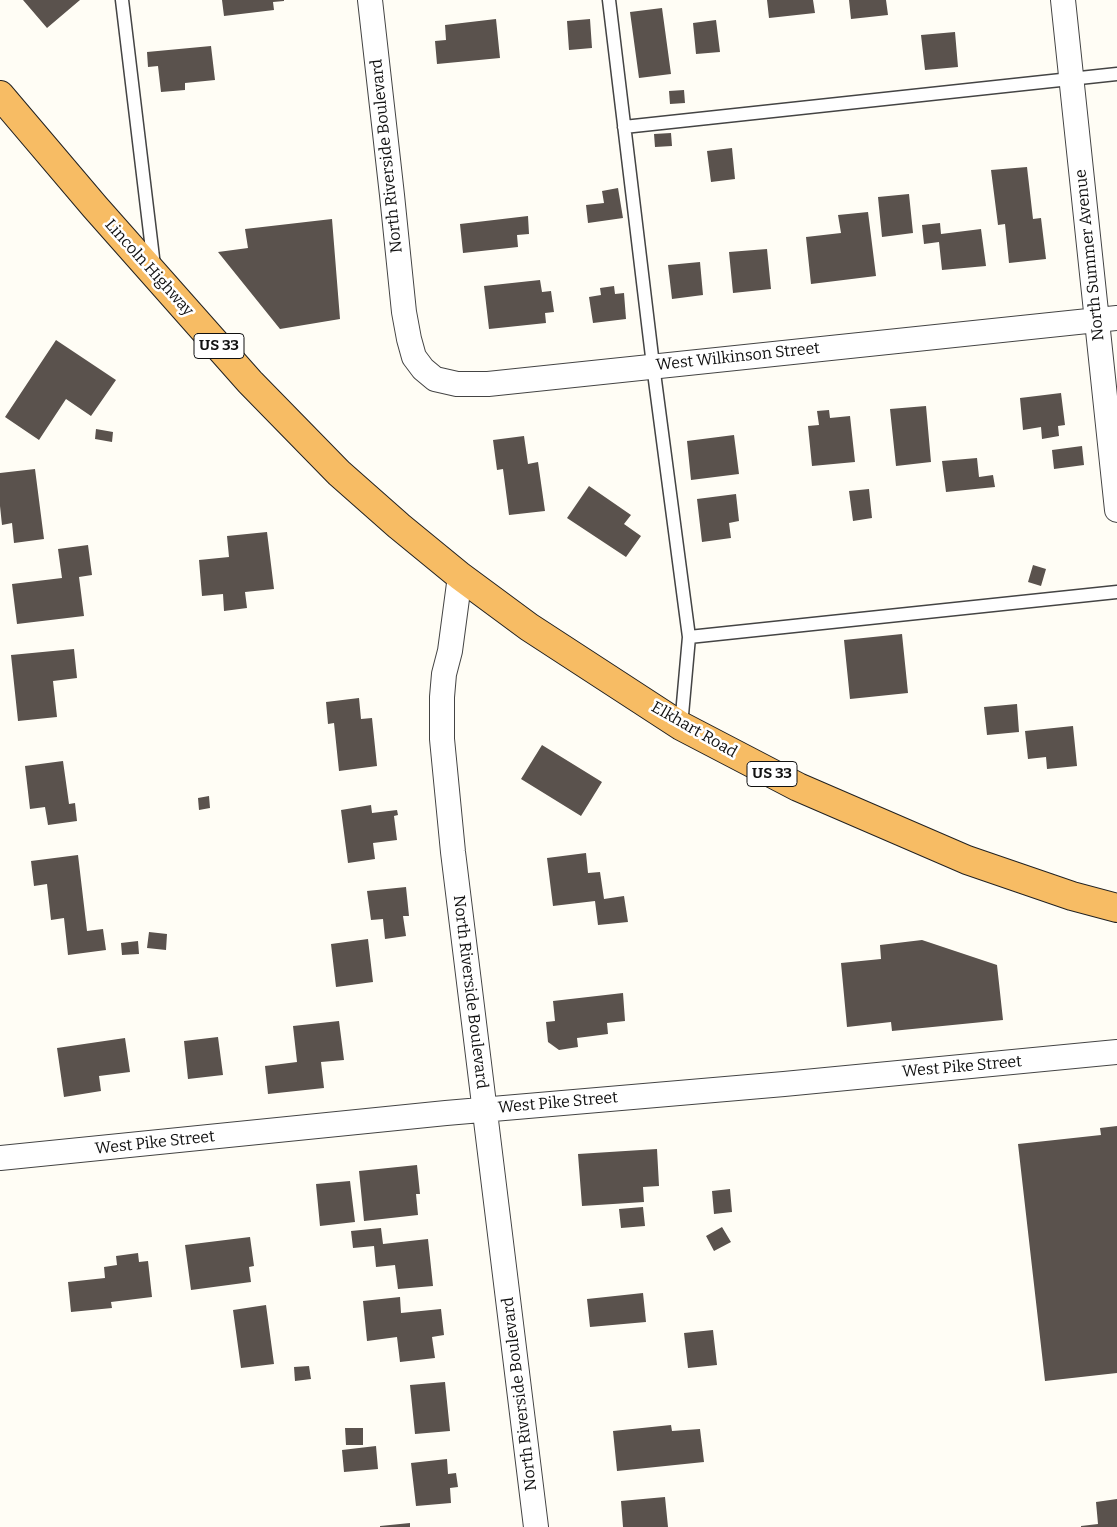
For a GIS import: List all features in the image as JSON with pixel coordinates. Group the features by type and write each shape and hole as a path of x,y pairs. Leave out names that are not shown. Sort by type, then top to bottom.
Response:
{"highway":[{"name":"Lincoln Highway","path":"0,95 88,199 250,382 339,473 460,576"},
{"name":"Elkhart Road","path":"460,576 529,627 681,726 798,787 967,860 1072,896 1117,908"}],"street":[{"name":"North Riverside Boulevard","path":"370,0 404,312"},
{"name":"North Summer Avenue","path":"1063,0 1072,79 1107,319 1117,510"},
{"name":"West Wilkinson Street","path":"404,312 414,357 423,370 434,379 457,384 488,384 653,365 1107,319"},
{"name":"North Riverside Boulevard","path":"460,576 450,651 444,674 442,739 453,852 536,1527"},
{"name":"West Pike Street","path":"0,1158 485,1110 1117,1052"}],"lane":[{"path":"122,0 155,274"},
{"path":"608,0 689,637 681,726"},
{"path":"624,126 1117,74"},
{"path":"689,637 1117,592"}],"building":[{"path":"23,0 80,0 47,28"},
{"path":"222,0 284,1 273,2 274,10 224,16"},
{"path":"767,0 813,0 815,13 769,18"},
{"path":"849,0 886,0 888,15 851,19"},
{"path":"662,8 671,74 639,78 630,12"},
{"path":"496,19 500,58 437,64 435,41 446,40 445,25"},
{"path":"590,19 592,48 569,50 567,21"},
{"path":"716,20 720,52 696,54 693,23"},
{"path":"955,32 958,67 925,70 921,35"},
{"path":"211,46 215,80 185,83 185,90 161,92 158,66 148,67 147,52"},
{"path":"684,90 685,103 670,104 669,91"},
{"path":"671,133 672,146 655,147 654,134"},
{"path":"732,148 735,179 711,182 707,151"},
{"path":"1027,167 1033,219 1041,218 1046,259 1009,263 1005,224 998,225 991,170"},
{"path":"618,188 623,218 588,223 586,205 604,203 602,191"},
{"path":"909,194 913,233 882,237 878,197"},
{"path":"868,212 876,276 811,284 806,237 841,233 838,215"},
{"path":"528,216 529,234 517,235 518,247 463,253 460,224"},
{"path":"332,219 340,319 280,329 218,252 248,248 245,229"},
{"path":"940,223 941,234 981,229 986,266 942,270 939,242 924,244 922,225"},
{"path":"767,249 771,289 733,293 729,252"},
{"path":"700,262 703,295 672,299 668,265"},
{"path":"540,280 542,292 551,291 554,312 545,313 546,323 489,329 484,286"},
{"path":"614,286 615,294 624,293 626,319 593,323 589,297 601,295 600,288"},
{"path":"56,340 116,380 91,416 66,399 39,440 5,417"},
{"path":"1061,393 1065,425 1058,426 1059,436 1042,439 1041,427 1023,430 1020,398"},
{"path":"926,406 931,462 896,466 890,409"},
{"path":"829,410 830,418 850,416 855,462 812,466 808,426 819,425 817,411"},
{"path":"96,429 113,432 112,442 95,439"},
{"path":"734,435 739,474 691,480 687,441"},
{"path":"524,436 528,464 538,462 545,511 509,515 503,469 497,470 493,440"},
{"path":"1082,446 1084,465 1054,469 1052,450"},
{"path":"977,458 979,477 993,475 995,487 946,492 942,461"},
{"path":"35,469 44,539 14,543 12,523 2,525 0,473"},
{"path":"589,486 631,515 624,524 641,536 626,557 567,518"},
{"path":"869,489 872,518 853,521 849,491"},
{"path":"736,494 739,521 729,523 731,538 702,542 697,499"},
{"path":"267,532 274,589 245,592 247,608 224,611 223,594 202,596 199,560 229,557 227,536"},
{"path":"88,545 92,575 79,577 84,616 17,624 12,584 62,578 58,549"},
{"path":"1033,565 1046,569 1041,586 1028,582"},
{"path":"902,634 908,693 850,699 844,640"},
{"path":"74,649 77,678 53,681 57,717 18,721 11,655"},
{"path":"359,698 361,719 372,718 377,766 339,771 334,723 328,724 326,702"},
{"path":"1017,704 1019,732 987,735 984,707"},
{"path":"1073,726 1077,766 1047,769 1046,757 1028,759 1025,731"},
{"path":"542,745 602,782 581,816 521,779"},
{"path":"63,761 69,804 75,803 77,821 48,825 45,807 30,809 25,766"},
{"path":"209,796 210,808 199,810 198,798"},
{"path":"371,805 372,813 397,810 398,815 394,816 397,840 373,843 375,859 348,863 341,810"},
{"path":"586,853 588,873 600,872 604,899 624,896 628,922 598,925 595,901 553,906 547,858"},
{"path":"78,855 87,931 103,929 106,950 68,955 64,918 51,920 47,884 34,886 31,861"},
{"path":"406,887 409,916 403,916 406,936 385,939 383,919 371,920 367,891"},
{"path":"149,932 167,934 166,950 147,948"},
{"path":"368,939 373,982 336,987 331,944"},
{"path":"922,940 997,965 1003,1020 892,1031 891,1022 847,1027 841,963 881,959 880,945"},
{"path":"138,941 139,954 122,955 121,943"},
{"path":"623,993 625,1021 607,1023 608,1034 577,1038 578,1047 559,1050 548,1042 546,1022 555,1021 553,1001"},
{"path":"339,1021 344,1060 321,1062 324,1088 268,1094 265,1066 297,1062 293,1026"},
{"path":"218,1037 223,1075 188,1079 184,1041"},
{"path":"125,1038 130,1072 99,1076 101,1091 64,1097 57,1048"},
{"path":"1117,1126 1117,1373 1045,1381 1018,1144 1101,1135 1100,1128"},
{"path":"657,1149 659,1186 643,1187 644,1202 582,1206 578,1154"},
{"path":"417,1165 420,1194 416,1194 418,1215 364,1221 359,1171"},
{"path":"350,1181 355,1222 320,1226 316,1184"},
{"path":"730,1189 732,1212 714,1214 712,1191"},
{"path":"643,1207 645,1226 621,1228 619,1209"},
{"path":"722,1227 731,1242 714,1251 706,1236"},
{"path":"381,1228 383,1244 428,1239 433,1286 398,1289 395,1265 376,1267 374,1246 353,1248 351,1231"},
{"path":"250,1237 254,1266 249,1267 251,1282 191,1290 185,1245"},
{"path":"138,1253 139,1262 148,1261 152,1297 111,1302 112,1308 71,1312 68,1282 105,1278 104,1267 117,1265 116,1256"},
{"path":"643,1293 646,1322 590,1327 587,1299"},
{"path":"400,1297 401,1313 441,1309 444,1335 432,1337 435,1358 400,1362 397,1337 367,1341 363,1301"},
{"path":"266,1305 274,1364 241,1368 233,1310"},
{"path":"713,1330 717,1365 688,1368 684,1333"},
{"path":"309,1366 311,1379 295,1381 294,1367"},
{"path":"445,1382 450,1431 415,1434 410,1385"},
{"path":"671,1425 672,1431 700,1429 704,1462 617,1471 613,1431"},
{"path":"345,1428 363,1428 363,1445 346,1445"},
{"path":"376,1446 378,1469 344,1472 342,1450"},
{"path":"447,1459 448,1474 456,1473 458,1487 450,1488 451,1503 416,1506 411,1463"},
{"path":"665,1497 668,1527 623,1527 621,1501"},
{"path":"1117,1499 1117,1527 1081,1527 1098,1524 1096,1502"},
{"path":"410,1523 410,1527 380,1527 380,1526"}]}
